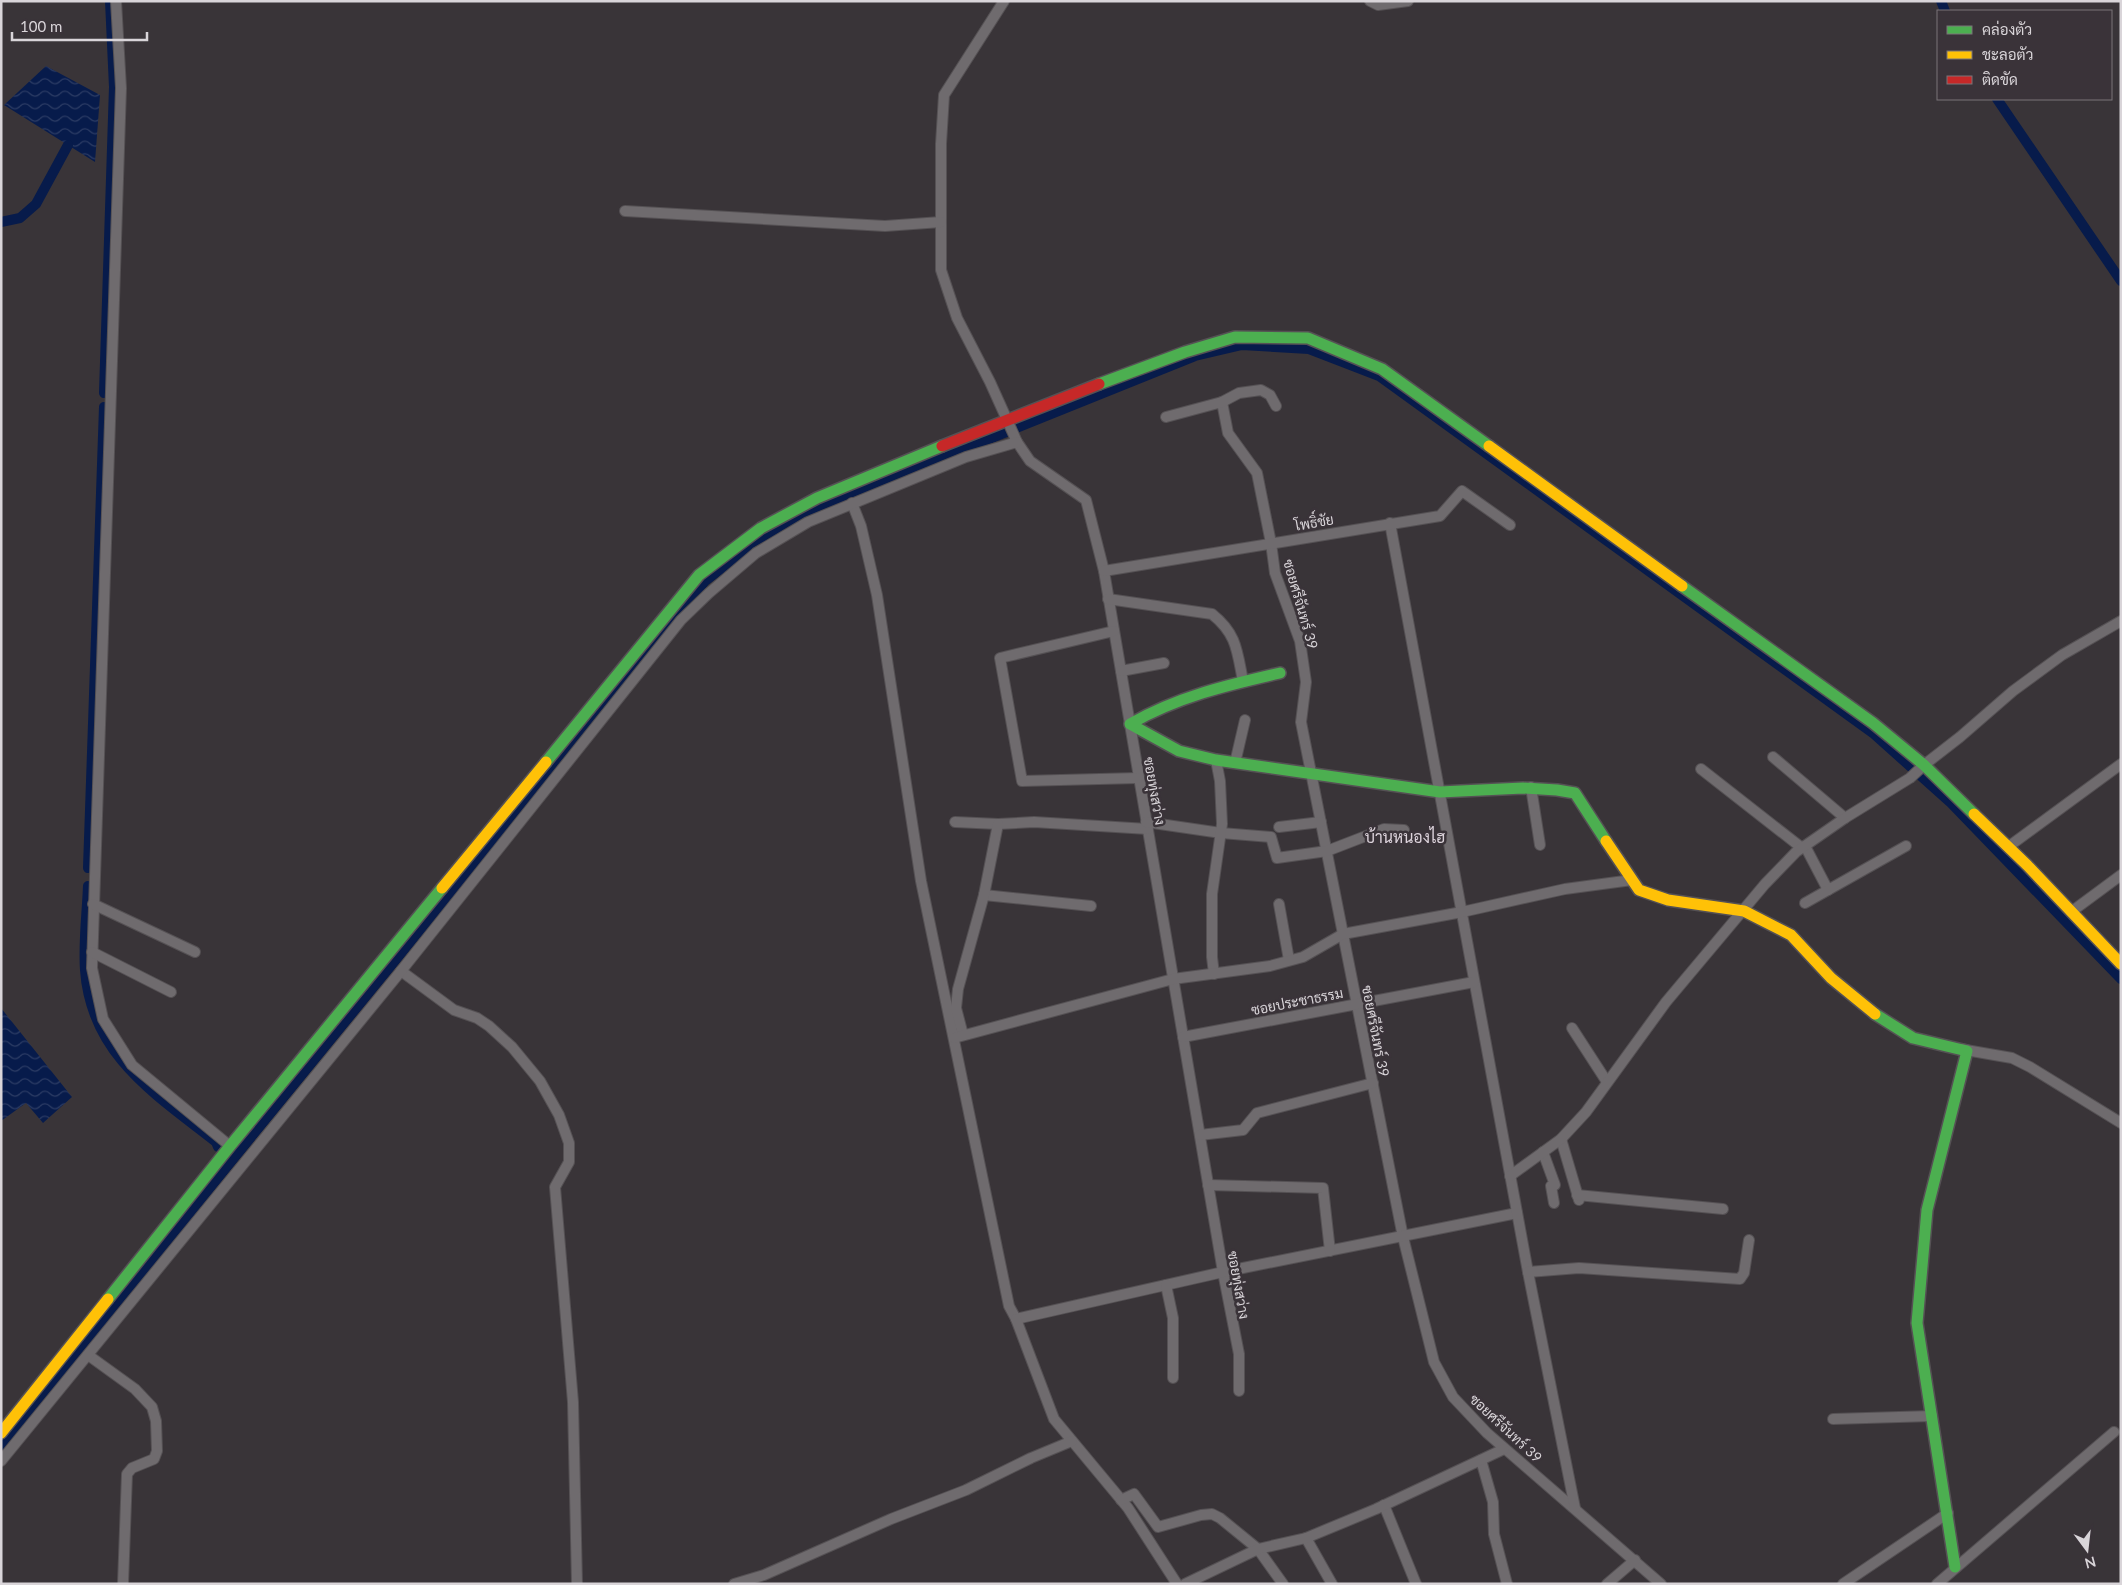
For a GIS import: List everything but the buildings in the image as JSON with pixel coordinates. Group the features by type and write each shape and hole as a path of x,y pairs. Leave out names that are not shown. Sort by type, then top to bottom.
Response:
{"street":[{"path":"116,1 121,88 92,968 103,1019 132,1065 230,1146"},
{"name":"ซอยทุ่งสว่าง","path":"1004,1 944,95 941,270 954,310 1016,439 1030,461 1086,500 1104,572 1223,1272 1239,1354 1239,1390"},
{"path":"1370,1 1378,5 1408,1"},
{"path":"625,211 885,226 941,222"},
{"path":"1,1432 230,1146 699,575 761,528 817,498 1185,352 1235,337 1308,338 1382,369 1869,720 2008,847 2121,964"},
{"path":"1166,417 1222,402 1240,393 1261,390 1270,395 1276,406"},
{"name":"ซอยศรีจันทร์ 39","path":"1222,402 1228,433 1257,473 1275,573 1300,641 1306,682 1301,722 1403,1237 1434,1362 1454,1397 1504,1448 1661,1584"},
{"path":"1,1461 401,971 681,620 756,553 808,522 966,457 1016,439"},
{"name":"โพธิ์ชัย","path":"1104,572 1440,516 1462,491 1510,525"},
{"path":"852,503 861,526 877,595 921,881 958,1037 1009,1306 1016,1319 1054,1418 1122,1500 1177,1584"},
{"path":"1390,523 1510,1176 1574,1508"},
{"path":"1108,599 1212,614 1225,624 1236,643 1243,681"},
{"path":"1510,1176 1561,1139 1586,1112 1666,1002 1765,884 1804,847 1845,818 1910,778 2013,691 2062,655 2121,621"},
{"path":"1114,631 1000,658 1022,781 1138,778"},
{"path":"1121,671 1164,663"},
{"path":"1280,673 1215,687 1179,699 1152,710 1130,724 1179,751 1235,763 1440,792 1531,787 1557,789 1575,793 1639,890 1668,900 1744,911 1790,935 1831,978 1877,1015 1913,1038 1967,1051 1927,1210 1917,1323 1955,1567"},
{"path":"1235,763 1245,720"},
{"path":"1773,757 1845,818"},
{"path":"1214,974 1212,957 1212,894 1221,833 1220,781 1216,760"},
{"path":"2008,847 2121,764"},
{"path":"1701,769 1804,847 1828,890"},
{"path":"1531,787 1540,845"},
{"path":"955,822 1147,825 1271,838 1277,858 1327,851 1384,829 1404,830"},
{"path":"1279,827 1322,822"},
{"path":"958,1037 956,1008 958,989 984,895 998,824"},
{"path":"1805,903 1906,846"},
{"path":"2071,912 2121,875"},
{"path":"958,1037 1173,979 1270,966 1303,956 1343,934 1462,912 1565,889 1632,880"},
{"path":"984,895 1091,906"},
{"path":"93,904 194,952"},
{"path":"1279,904 1289,960"},
{"path":"92,952 171,992"},
{"path":"401,971 454,1010 477,1018 512,1047 540,1081 559,1115 569,1143 569,1162 556,1187 573,1402 577,1584"},
{"name":"ซอยประชาธรรม","path":"1183,1037 1474,982"},
{"path":"1572,1028 1607,1082"},
{"path":"1955,1048 2012,1058 2121,1123"},
{"path":"1200,1135 1243,1130 1257,1114 1372,1083"},
{"path":"1561,1139 1578,1197 1723,1209"},
{"path":"1543,1152 1555,1185 1551,1186 1554,1204"},
{"path":"1208,1185 1323,1188 1330,1251"},
{"path":"1016,1319 1223,1272 1517,1213"},
{"path":"1528,1272 1579,1268 1740,1279 1744,1273 1749,1240"},
{"path":"1166,1285 1173,1318 1173,1378"},
{"path":"88,1355 135,1389 152,1407 156,1421 157,1451 154,1459 132,1468 127,1474 123,1584"},
{"path":"1833,1419 1932,1416"},
{"path":"1937,1584 2114,1432"},
{"path":"734,1584 764,1575 892,1519 966,1490 1032,1458 1072,1442"},
{"path":"1185,1584 1258,1549 1306,1538 1384,1505 1504,1448"},
{"path":"1481,1460 1493,1502 1494,1534 1507,1584"},
{"path":"1122,1500 1134,1494 1158,1527 1201,1514 1212,1514 1220,1518 1258,1549 1283,1584"},
{"path":"1384,1505 1416,1584"},
{"path":"1843,1584 1948,1513"},
{"path":"1306,1538 1332,1584"},
{"path":"1607,1584 1635,1560"}],"water":[{"path":"46,66 100,95 95,162 4,105"},
{"path":"1,1008 72,1097 43,1123 26,1103 1,1121"}],"waterway":[{"path":"104,393 114,87 110,1"},
{"path":"1941,1 1945,10"},
{"path":"1998,100 2121,281"},
{"path":"1,222 20,218 36,204 68,145"},
{"path":"1,1448 234,1158 705,581 767,535 825,505 1195,356 1242,345 1309,349 1379,376 1874,734 1951,803 2121,979"},
{"path":"88,868 104,407"},
{"path":"88,886 85,970 90,1000 99,1026 113,1049 130,1070 149,1089 216,1142 218,1147"}],"traffic: fast":[{"path":"1099,384 1185,352 1235,337 1308,338 1382,369 1489,446"},
{"path":"546,762 699,575 761,528 817,498 942,446"},
{"path":"1682,586 1873,723 1924,765 1974,814"},
{"path":"1280,673 1222,687 1184,699 1130,724 1179,751 1216,760 1440,792 1523,788 1575,793 1606,841"},
{"path":"108,1299 230,1146 442,888"},
{"path":"1875,1014 1913,1038 1967,1051 1927,1210 1917,1323 1955,1567"}],"traffic: slow":[{"path":"1489,446 1682,586"},
{"path":"442,888 546,762"},
{"path":"1974,814 2027,865 2121,964"},
{"path":"1606,841 1639,890 1668,900 1744,911 1791,935 1831,978 1875,1014"},
{"path":"1,1433 108,1299"}],"traffic: jam":[{"path":"942,446 1099,384"}],"district":[{"name":"บ้านหนองไฮ","path":"1405,836"}]}
